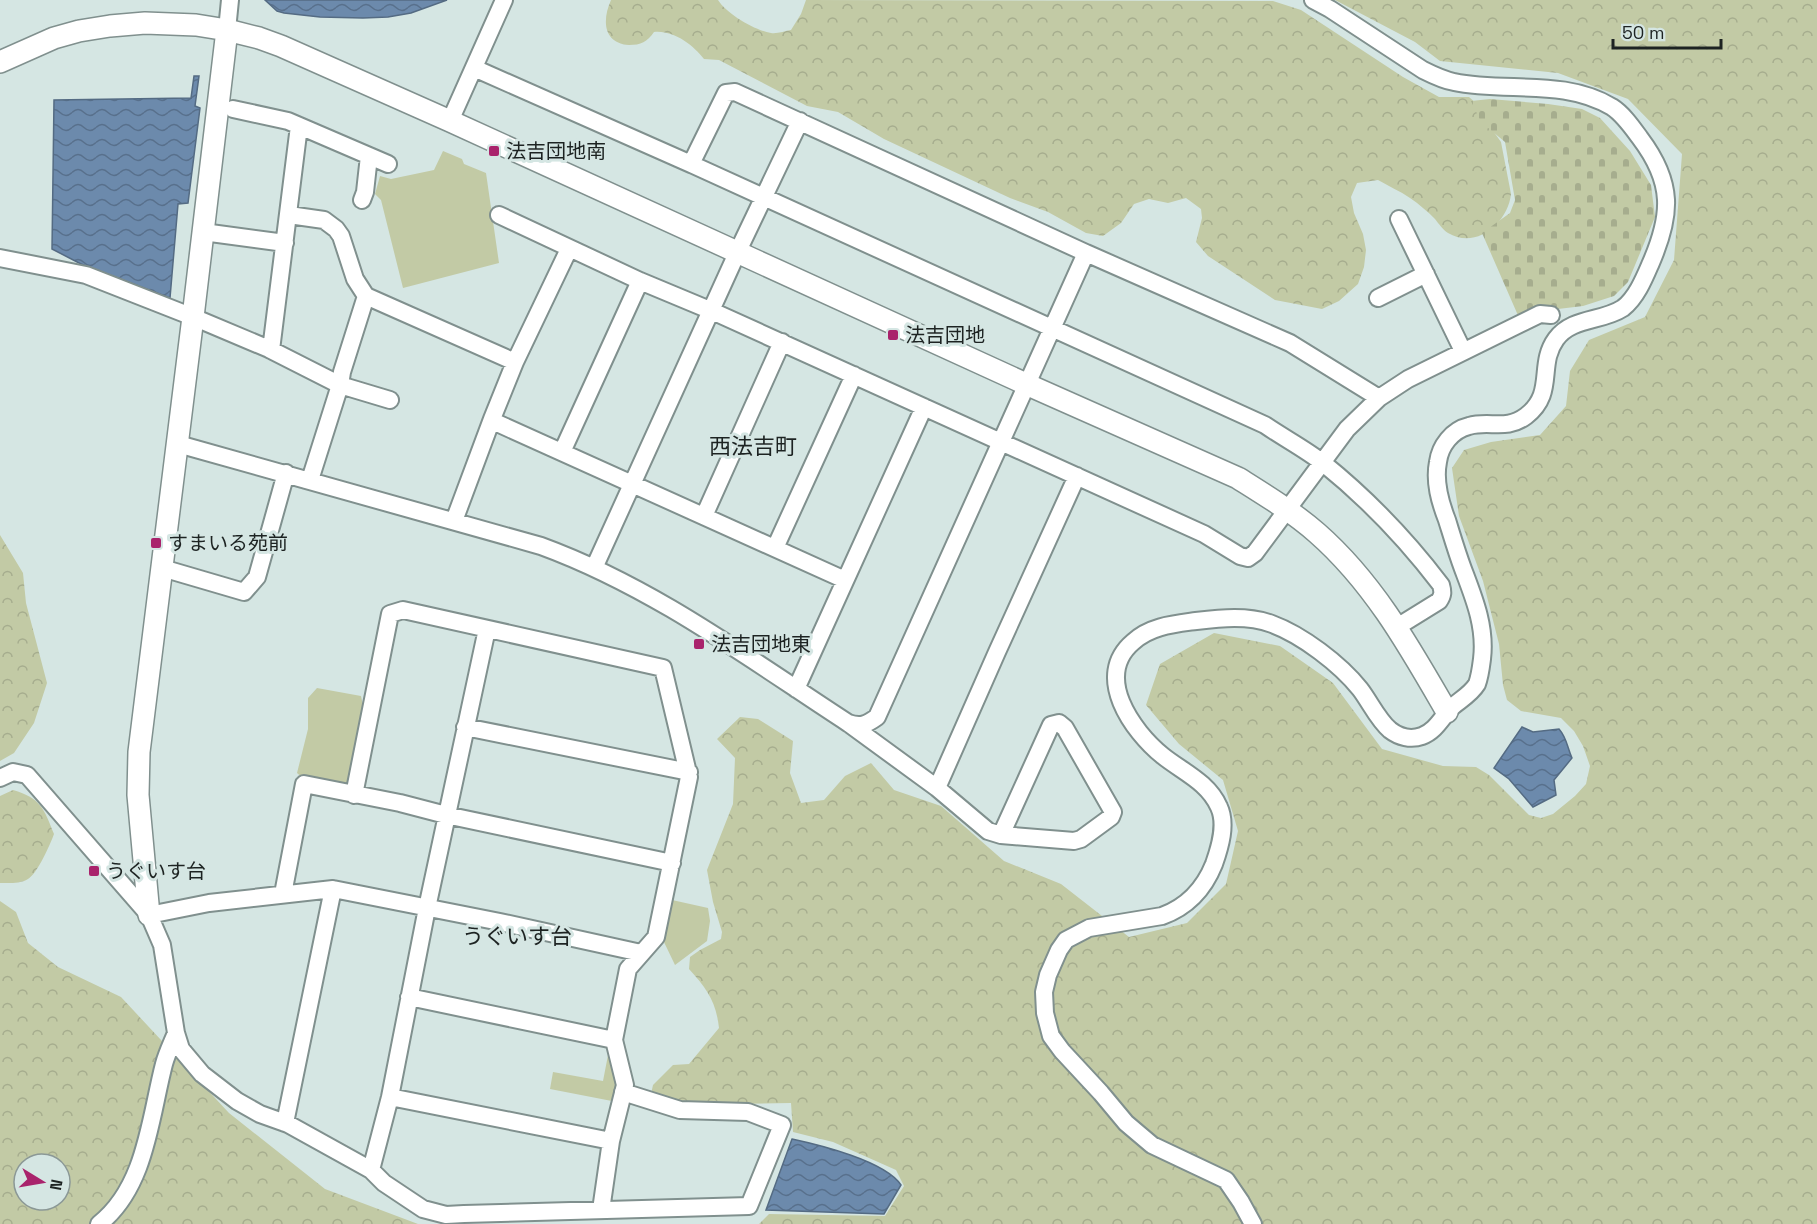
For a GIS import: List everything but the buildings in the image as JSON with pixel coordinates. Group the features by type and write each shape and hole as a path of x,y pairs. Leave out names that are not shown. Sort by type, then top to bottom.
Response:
{"street":[{"path":"149,915 138,795 139,752 194,317 230,0"},
{"path":"450,121 504,0"},
{"path":"1253,1224 1226,1180 1152,1145 1126,1123 1062,1051 1051,1036 1045,1013 1044,992 1048,975 1066,940 1089,928 1162,916 1173,912 1197,893 1208,878 1217,855 1222,814 1218,803 1209,789 1161,754 1129,716 1119,700 1116,681 1118,662 1135,639 1149,631 1168,625 1218,618 1256,620 1272,624 1287,632 1328,659 1360,688 1386,727 1400,736 1414,738 1424,736 1477,683 1483,651 1479,615 1473,593 1441,505 1437,476 1441,450 1448,440 1467,426 1511,424 1524,418 1535,408 1542,398 1547,361 1551,346 1558,335 1570,326 1623,308 1637,291 1662,237 1667,202 1659,169 1644,143 1616,110 1589,96 1566,91 1452,82 1422,69 1313,0"},
{"path":"0,62 54,38 110,26 173,23 227,30 281,46 450,121 1026,384 1227,473 1264,494 1317,532 1371,591 1397,627 1447,712"},
{"path":"474,68 1265,425 1322,463 1379,512 1413,548 1442,585 1442,597 1439,601 1397,627"},
{"path":"691,164 726,93 735,92 1086,253 1290,343 1379,398"},
{"path":"233,110 288,121 388,164"},
{"path":"594,568 738,251 800,121"},
{"path":"271,350 299,126"},
{"path":"362,200 369,156"},
{"path":"288,215 324,220 336,229 341,236 355,279 366,296 515,362"},
{"path":"499,215 569,249 782,342 1204,534 1240,556 1248,558 1255,554 1347,429 1379,398 1408,379 1463,351 1540,314 1551,315"},
{"path":"1399,219 1463,351"},
{"path":"203,232 285,243"},
{"path":"454,521 515,362 569,249"},
{"path":"848,723 859,726 877,717 1086,253"},
{"path":"0,258 86,275 271,350 340,385 390,400"},
{"path":"1378,298 1426,274"},
{"path":"562,452 640,281"},
{"path":"310,480 366,296"},
{"path":"704,516 782,342"},
{"path":"775,548 854,375"},
{"path":"796,690 924,407"},
{"path":"492,419 632,485 845,580"},
{"path":"178,444 541,546 574,558 677,611 848,723 937,788 988,831 1001,835 1074,841 1081,839 1111,817 1112,808 1065,728 1059,723 1052,725 1001,835"},
{"path":"162,568 243,592 257,577 286,473"},
{"path":"937,788 1077,476"},
{"path":"354,795 390,614 403,610 663,668 689,777 656,937 628,969 614,1040 625,1085 611,1141 601,1210"},
{"path":"371,1170 390,1097 446,815 487,629"},
{"path":"465,727 688,772"},
{"path":"0,778 14,772 27,775 149,915 162,945 176,1034 181,1049 190,1062 237,1101 261,1114 285,1123 371,1170 384,1183 423,1209 446,1215 749,1206 782,1125 748,1112 680,1110 623,1092"},
{"path":"283,894 304,784 672,862"},
{"path":"149,915 209,903 333,889 641,953"},
{"path":"285,1123 333,889"},
{"path":"409,997 614,1040"},
{"path":"99,1224 120,1203 135,1175 165,1061 176,1034"},
{"path":"390,1097 611,1141"}],"green space":[{"path":"611,0 718,0 742,21 757,29 773,33 791,30 806,0 1273,1 1301,10 1403,77 1439,97 1469,97 1478,105 1501,142 1511,194 1509,205 1504,215 1489,231 1469,238 1459,237 1443,229 1417,203 1378,180 1357,183 1351,197 1366,250 1364,267 1358,284 1339,301 1322,309 1275,300 1208,256 1196,242 1202,218 1201,209 1186,198 1168,203 1149,199 1134,204 1121,223 1103,236 1086,233 1048,212 1010,198 884,139 838,112 807,106 719,60 704,59 689,44 669,33 654,32 640,44 620,43 614,40 607,29 606,15"},
{"path":"1335,0 1817,0 1817,1224 759,1224 769,1214 885,1216 904,1186 896,1170 833,1142 793,1132 791,1103 678,1105 651,1094 653,1085 673,1065 689,1064 719,1028 716,1010 710,996 689,969 690,957 721,939 722,932 707,870 733,804 735,758 717,739 740,717 758,719 793,741 790,773 801,803 824,800 845,776 871,763 894,790 941,806 1004,861 1061,884 1129,937 1187,923 1226,884 1238,831 1223,780 1179,744 1146,705 1160,664 1214,633 1280,646 1333,683 1382,749 1443,766 1476,767 1489,775 1529,815 1541,818 1553,814 1586,784 1590,766 1583,746 1574,731 1561,718 1521,711 1507,700 1503,685 1499,644 1483,581 1459,516 1452,468 1464,450 1491,442 1540,435 1566,406 1570,371 1589,340 1645,317 1674,260 1682,154 1628,99 1558,73 1440,61 1415,42"},
{"path":"1490,99 1582,109 1600,118 1630,151 1651,185 1655,217 1628,282 1614,296 1583,306 1558,309 1520,320 1482,233 1510,213 1515,200 1505,142 1481,122 1471,101"},
{"path":"443,151 462,159 464,164 486,173 499,263 403,288 381,200 375,194 380,176 391,179 434,170"},
{"path":"0,535 23,573 26,603 47,683 34,723 14,753 0,761"},
{"path":"317,688 361,696 364,710 351,782 346,787 304,779 297,773 308,729 308,698"},
{"path":"13,790 36,801 54,834 43,859 32,876 21,882 0,883 0,796"},
{"path":"672,900 708,908 710,921 707,941 675,965 663,940"},
{"path":"0,901 16,912 28,943 58,967 121,997 229,1113 325,1189 418,1224 0,1224"},
{"path":"610,1045 622,1084 617,1102 550,1089 553,1072 603,1081"}],"water":[{"path":"265,0 447,0 411,13 363,18 284,13 277,11"},
{"path":"194,76 199,76 195,106 200,108 188,203 178,204 170,298 81,264 52,249 54,100 191,98"},
{"path":"1522,727 1533,732 1559,729 1572,758 1554,780 1556,795 1533,807 1509,779 1494,768"},
{"path":"792,1139 851,1155 893,1176 901,1185 884,1214 766,1210"}],"place":[{"name":"法吉団地南","path":"494,151"},
{"name":"法吉団地","path":"893,335"},
{"name":"すまいる苑前","path":"156,543"},
{"name":"法吉団地東","path":"699,644"},
{"name":"うぐいす台","path":"94,871"}],"district":[{"name":"西法吉町","path":"753,446"},
{"name":"うぐいす台","path":"517,936"}]}
